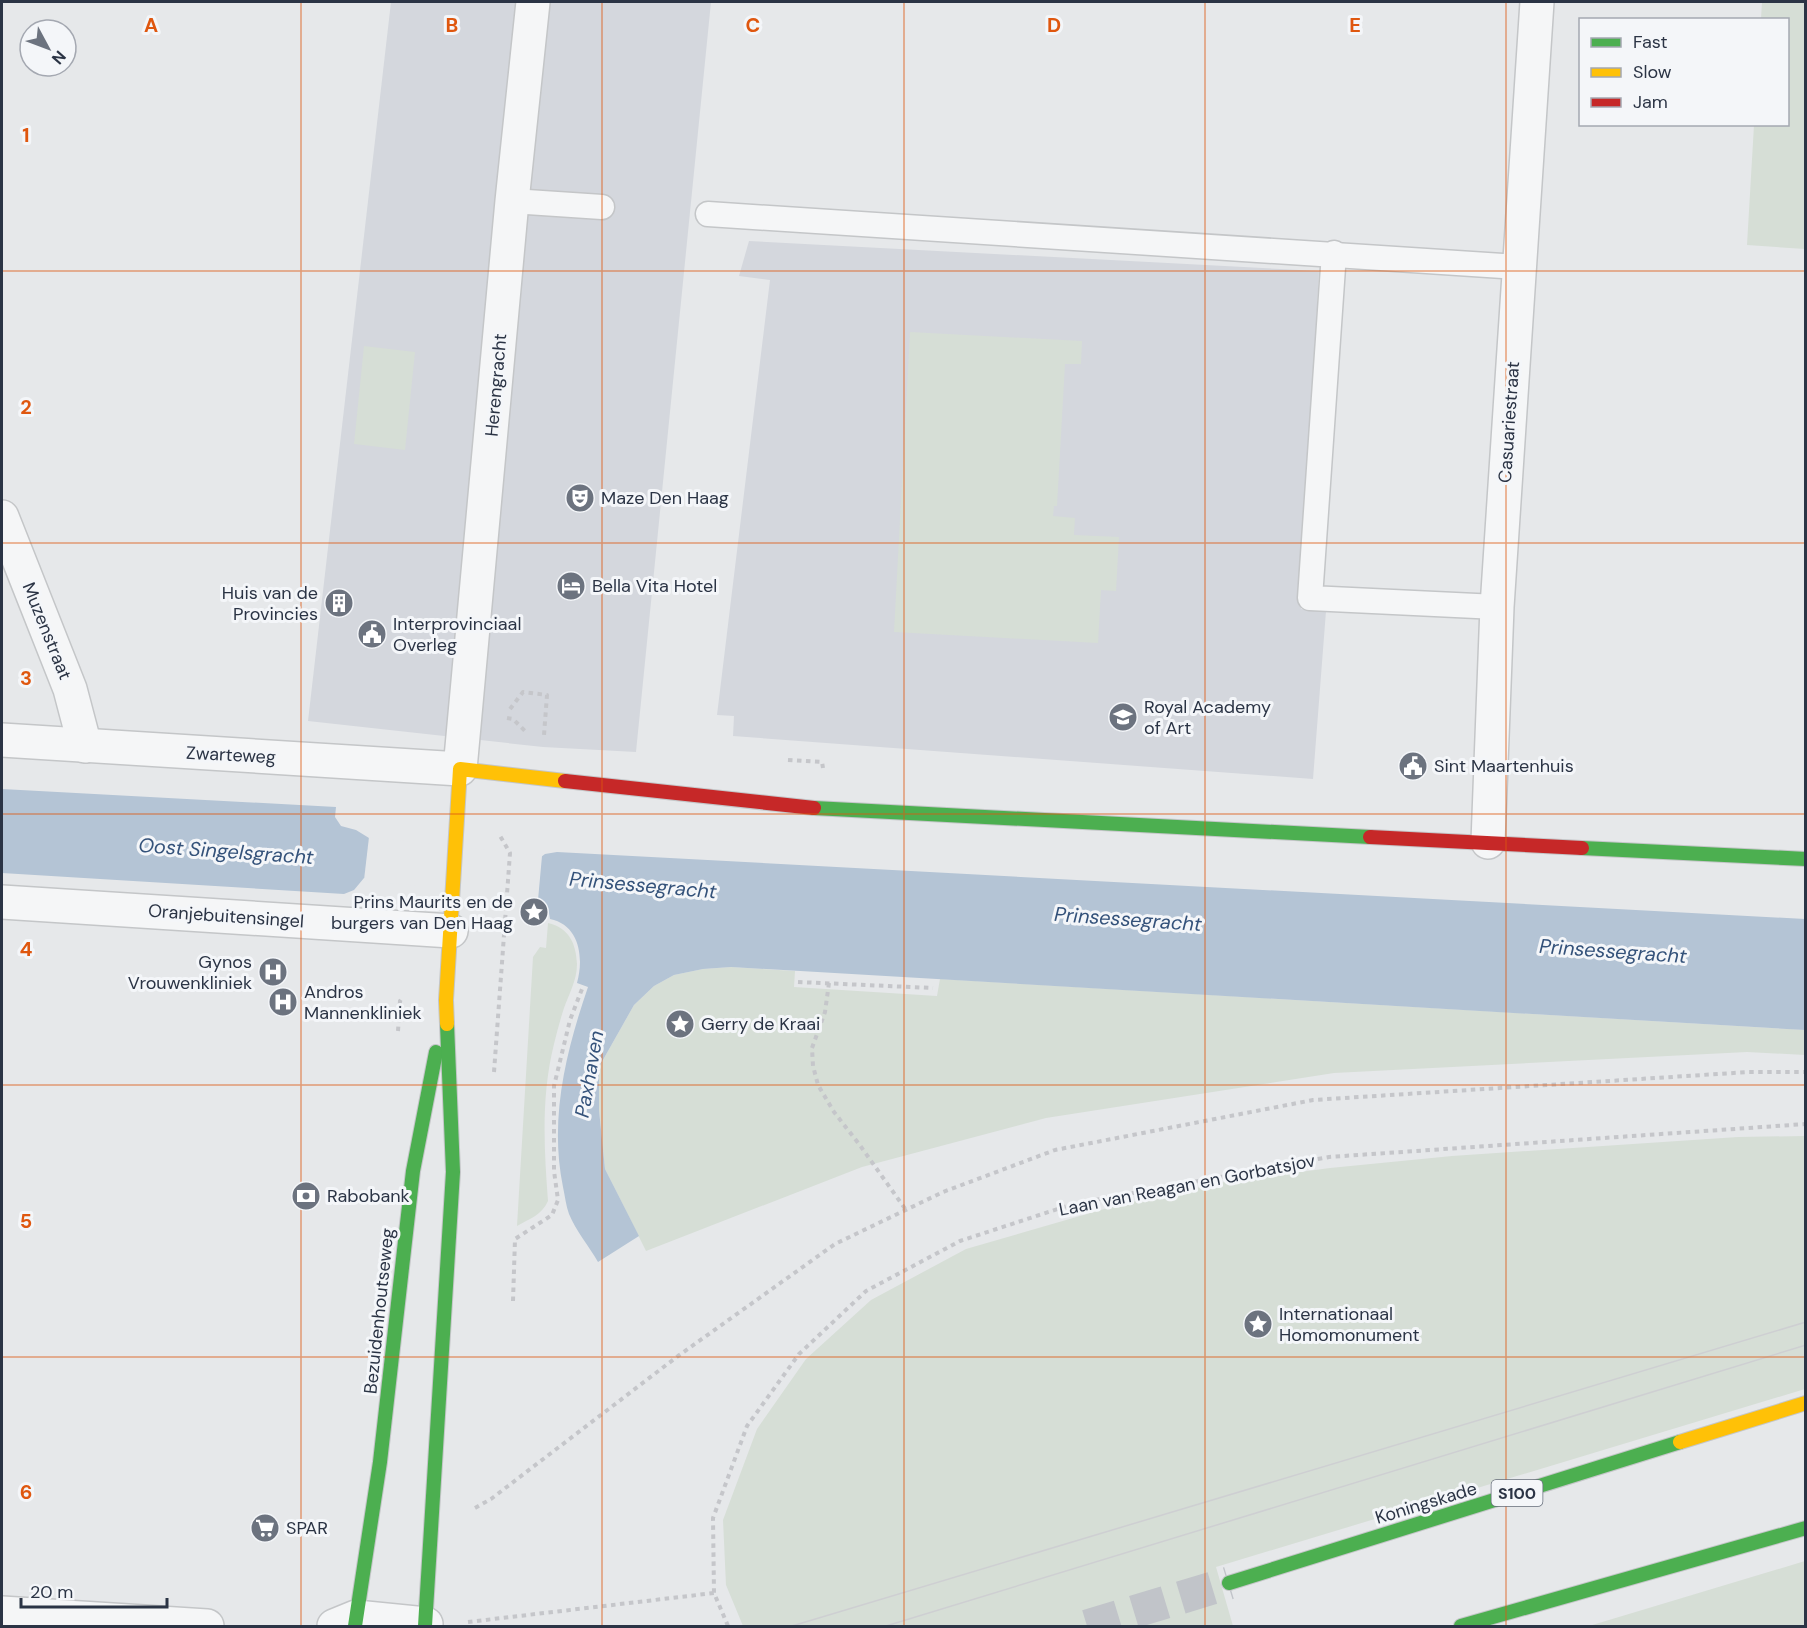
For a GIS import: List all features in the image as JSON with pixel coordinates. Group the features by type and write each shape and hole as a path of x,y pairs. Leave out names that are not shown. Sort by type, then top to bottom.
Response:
{"street":[{"name":"Herengracht","path":"460,769 512,201 533,2"},
{"name":"Casuariestraat","path":"1488,842 1497,607 1537,2"},
{"name":"Muzenstraat","path":"2,517 70,689 85,746"},
{"name":"Zwarteweg","path":"2,740 460,769"},
{"path":"460,769 832,810 1806,860"},
{"name":"Bezuidenhoutseweg","path":"425,1625 453,1172 446,1000 460,769"},
{"name":"Oranjebuitensingel","path":"2,902 451,931"},
{"name":"Bezuidenhoutseweg","path":"348,1623 380,1462 413,1171 446,1000"},
{"name":"Koningskade","path":"1229,1583 1806,1403"},
{"path":"1461,1626 1806,1528"},
{"path":"2,1613 207,1626"},
{"path":"348,1623 425,1625"}],"lane":[{"path":"512,201 602,207"},
{"path":"708,214 1518,267"},
{"path":"1334,254 1310,598 1497,607"}],"path":[{"path":"545,708 547,695"},
{"path":"507,896 510,853"},
{"path":"798,982 933,988"},
{"path":"828,983 825,1012 812,1048 813,1066 818,1085 834,1112 906,1210"},
{"path":"513,1301 515,1239 552,1215 558,1200 554,1171 554,1086 570,1020 582,989"},
{"path":"471,1510 491,1499 678,1356 835,1244 943,1192 1055,1150 1313,1100 1749,1072 1806,1072"},
{"name":"Laan van Reagan en Gorbatsjov","path":"728,1626 714,1593 713,1518 747,1426 799,1354 866,1291 960,1240 1073,1204 1329,1157 1806,1124"},
{"path":"425,1625 714,1593"}],"shaded area":[{"path":"391,2 711,2 636,752 543,747 308,721"},
{"path":"1762,2 1805,2 1805,249 1747,245 1754,126 1789,126 1789,18 1761,18"},
{"path":"749,241 1319,271 1301,609 1326,611 1313,779 733,736 734,716 717,715 770,280 739,276"},
{"path":"910,332 1082,341 1081,364 1065,364 1057,506 1054,506 1053,516 1075,518 1074,535 1119,537 1116,591 1101,590 1098,643 894,632"},
{"path":"364,346 415,352 405,450 354,444"},
{"path":"548,923 561,929 570,938 575,949 577,970 557,1030 547,1083 545,1142 548,1201 539,1213 517,1226 533,957 540,947 546,948"},
{"path":"731,967 795,971 794,987 937,996 940,979 1806,1030 1805,1055 1747,1052 1334,1073 1046,1118 862,1167 646,1251 605,1169 599,1110 599,1067 634,1005 654,986 674,975 703,969"},
{"path":"1805,1136 1805,1389 1216,1567 1233,1626 743,1626 726,1585 723,1520 757,1429 806,1359 871,1300 966,1249 1118,1205 1224,1182 1330,1168 1452,1156 1738,1137"},
{"path":"1805,1561 1805,1626 1589,1626"}],"water":[{"path":"2,789 336,807 335,817 341,826 356,830 369,838 541,857 557,852 1805,919 1805,1030 731,967 703,969 674,975 654,986 634,1005 599,1067 599,1110 605,1169 639,1236 598,1262 568,1211 559,1162 558,1136 559,1111 567,1060 588,987 577,983 580,963 574,935 560,922 550,919 549,913 539,899 364,878 354,890 344,894 2,873"}],"pier":[{"path":"369,837 542,856 538,900 364,880"}],"tunnel":[{"path":"1087,1626 1229,1583"}],"tram line":[{"path":"792,1626 1806,1322"},
{"path":"886,1626 1806,1345"}],"traffic: fast":[{"path":"814,808 1370,837"},
{"path":"1582,848 1806,859"},
{"path":"425,1626 453,1172 447,1024"},
{"path":"355,1626 380,1462 413,1171 436,1052"},
{"path":"1229,1583 1680,1442"},
{"path":"1461,1626 1806,1528"}],"traffic: slow":[{"path":"447,1024 446,1000 460,769 565,781"},
{"path":"1680,1442 1806,1403"}],"traffic: jam":[{"path":"565,781 814,808"},
{"path":"1370,837 1582,848"}],"place":[{"name":"Maze Den Haag","path":"580,498"},
{"name":"Bella Vita Hotel","path":"571,586"},
{"name":"Huis van de Provincies","path":"339,603"},
{"name":"Interprovinciaal Overleg","path":"372,634"},
{"name":"Royal Academy of Art","path":"1123,717"},
{"name":"Sint Maartenhuis","path":"1413,766"},
{"name":"Prins Maurits en de burgers van Den Haag","path":"534,912"},
{"name":"Gynos Vrouwenkliniek","path":"273,972"},
{"name":"Andros Mannenkliniek","path":"283,1002"},
{"name":"Gerry de Kraai","path":"680,1024"},
{"name":"Rabobank","path":"306,1196"},
{"name":"Internationaal Homomonument","path":"1258,1324"},
{"name":"SPAR","path":"265,1528"}],"water label":[{"name":"Oost Singelsgracht","path":"226,851"},
{"name":"Prinsessegracht","path":"643,885"},
{"name":"Prinsessegracht","path":"1128,919"},
{"name":"Prinsessegracht","path":"1613,951"},
{"name":"Paxhaven","path":"589,1074"}]}
